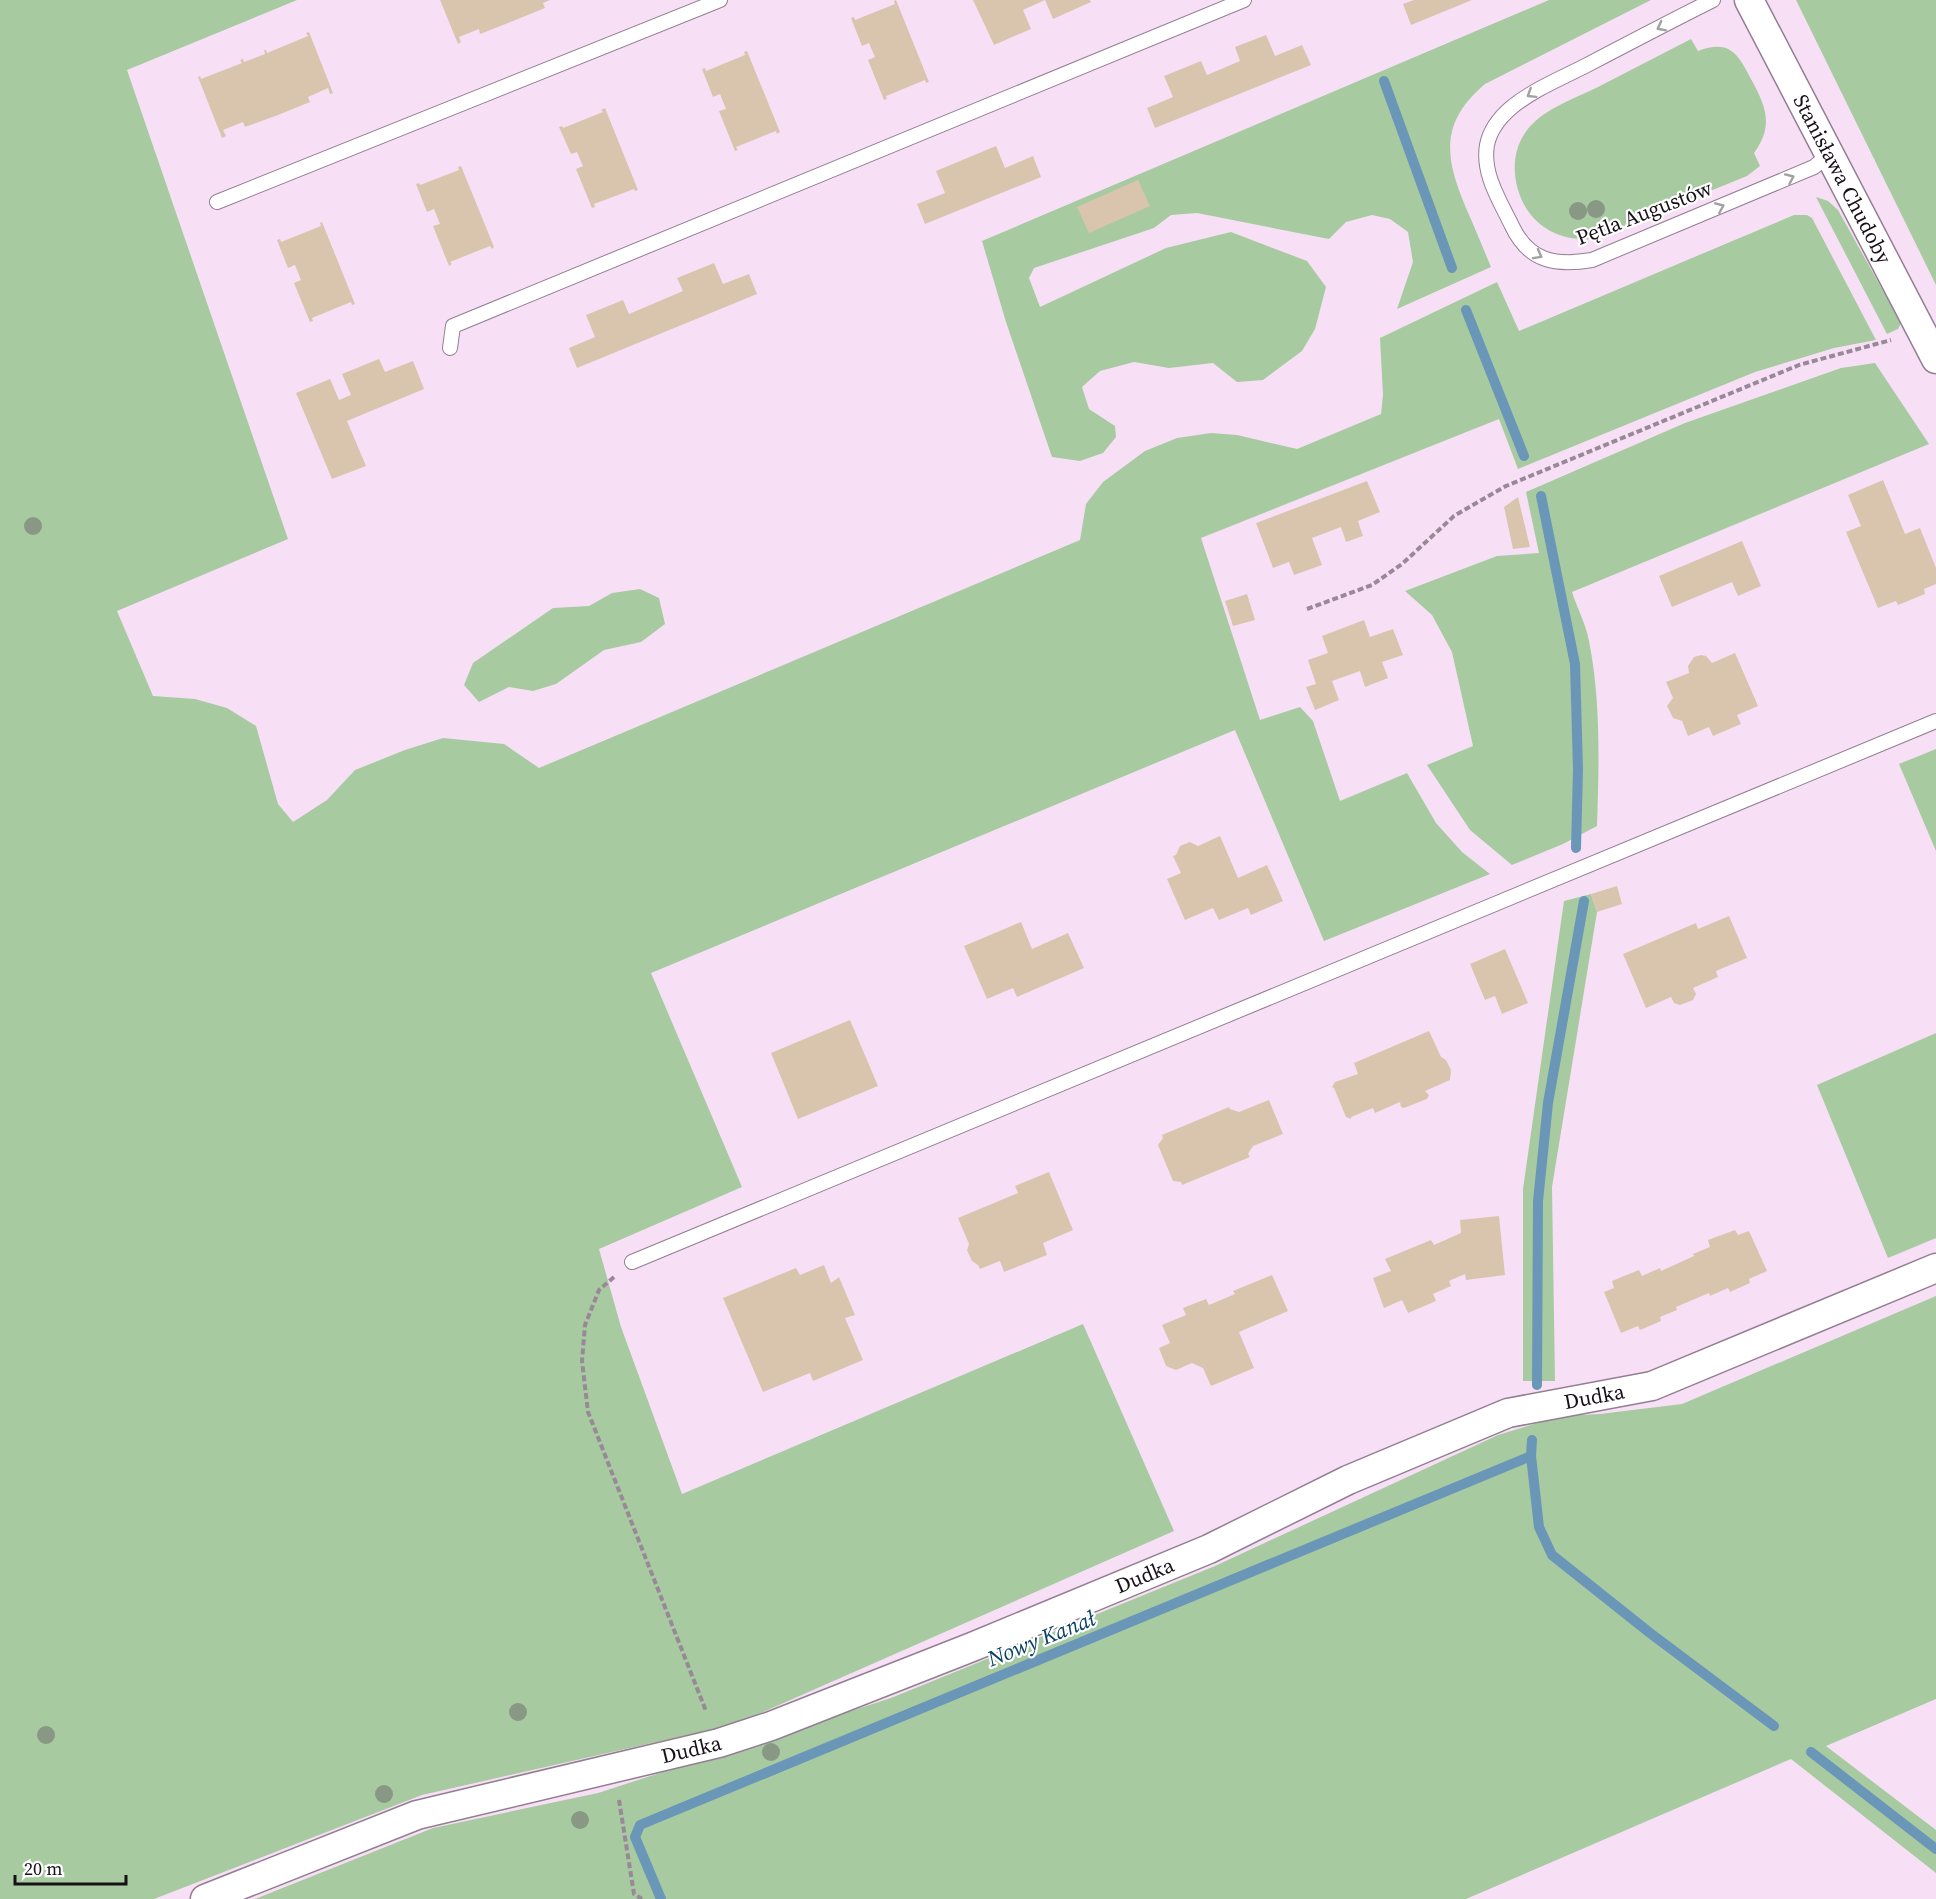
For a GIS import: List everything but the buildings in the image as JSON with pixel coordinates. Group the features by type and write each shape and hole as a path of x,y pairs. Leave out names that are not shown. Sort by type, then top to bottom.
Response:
{"street":[{"name":"Stanisława Chudoby","path":"1749,0 1936,359"},
{"name":"Dudka","path":"205,1899 417,1815 719,1743 771,1726 972,1647 1209,1549 1348,1480 1509,1413 1652,1386 1936,1268"}],"lane":[{"path":"217,202 720,0"},
{"path":"450,348 453,326 1244,0"},
{"name":"Pętla Augustów","path":"1713,0 1541,88 1510,108 1500,119 1492,130 1488,143 1486,156 1488,171 1492,186 1522,243 1537,256 1557,262 1572,263 1592,260 1814,167 1826,157 1827,150"},
{"path":"632,1262 1936,721"}],"path":[{"path":"1307,609 1372,585 1402,564 1454,516 1506,486 1798,365 1885,343 1918,327"},
{"path":"632,1262 599,1290 585,1325 582,1361 588,1412 719,1743"},
{"path":"610,1769 620,1804 634,1894 642,1899"}],"green space":[{"path":"0,0 297,0 127,70 288,539 117,611 153,696 195,699 227,708 256,726 278,804 293,822 327,800 355,770 443,738 504,744 539,768 1080,540 1086,504 1103,482 1145,451 1177,438 1211,433 1237,435 1297,449 1381,414 1383,395 1380,338 1497,282 1519,331 1794,215 1807,215 1812,218 1876,340 1834,348 1755,372 1518,469 1499,419 1201,538 1260,720 1300,707 1313,721 1340,801 1407,773 1436,823 1462,852 1490,874 1324,941 1235,730 651,973 742,1187 599,1249 621,1327 682,1494 1083,1324 1174,1531 736,1724 422,1795 154,1899 0,1899"},
{"path":"1549,0 1651,0 1485,84 1470,98 1460,113 1453,127 1450,142 1454,173 1491,267 1397,309 1413,262 1408,232 1390,219 1372,215 1346,222 1329,239 1197,213 1171,215 1154,228 1034,268 1029,278 1040,307 1166,248 1231,232 1307,261 1326,287 1315,329 1302,351 1263,380 1237,382 1213,363 1169,368 1134,362 1100,371 1082,387 1089,409 1115,426 1116,437 1103,453 1080,461 1052,457 1006,322 982,241"},
{"path":"1796,0 1936,0 1936,285"},
{"path":"1691,39 1698,51 1725,48 1732,51 1742,62 1761,98 1766,116 1764,134 1754,153 1760,166 1747,176 1592,239 1564,237 1541,225 1528,211 1516,183 1517,152 1520,142 1531,125 1558,106"},
{"path":"1816,197 1828,201 1838,210 1901,323 1898,329 1887,334"},
{"path":"1875,363 1929,444 1572,592 1588,635 1596,687 1599,756 1597,826 1563,844 1512,865 1470,830 1427,765 1473,746 1452,652 1432,615 1405,591 1497,556 1539,553 1526,492 1685,423 1841,368"},
{"path":"640,589 659,598 665,624 641,642 604,650 556,684 533,691 509,687 479,702 464,685 473,663 553,608 589,606 612,593"},
{"path":"1936,749 1936,851 1899,764"},
{"path":"1591,894 1597,912 1552,1187 1555,1381 1523,1381 1523,1189 1564,901"},
{"path":"1936,1033 1936,1238 1888,1258 1817,1085"},
{"path":"1936,1296 1936,1699 1826,1746 1936,1830 1936,1873 1791,1759 1466,1899 255,1899 433,1828 598,1793 891,1698 1215,1566 1498,1435 1560,1416 1600,1414 1682,1404"}],"waterway":[{"path":"1384,81 1452,268"},
{"path":"1466,310 1524,456"},
{"path":"1541,496 1575,664 1578,769 1576,848"},
{"path":"1537,1385 1538,1201 1548,1103 1584,901"},
{"path":"1532,1440 1531,1456 1539,1527 1552,1555 1650,1633 1774,1726"},
{"name":"Nowy Kanał","path":"661,1899 635,1837 640,1825 1531,1456"},
{"path":"1811,1752 1936,1849"}]}
